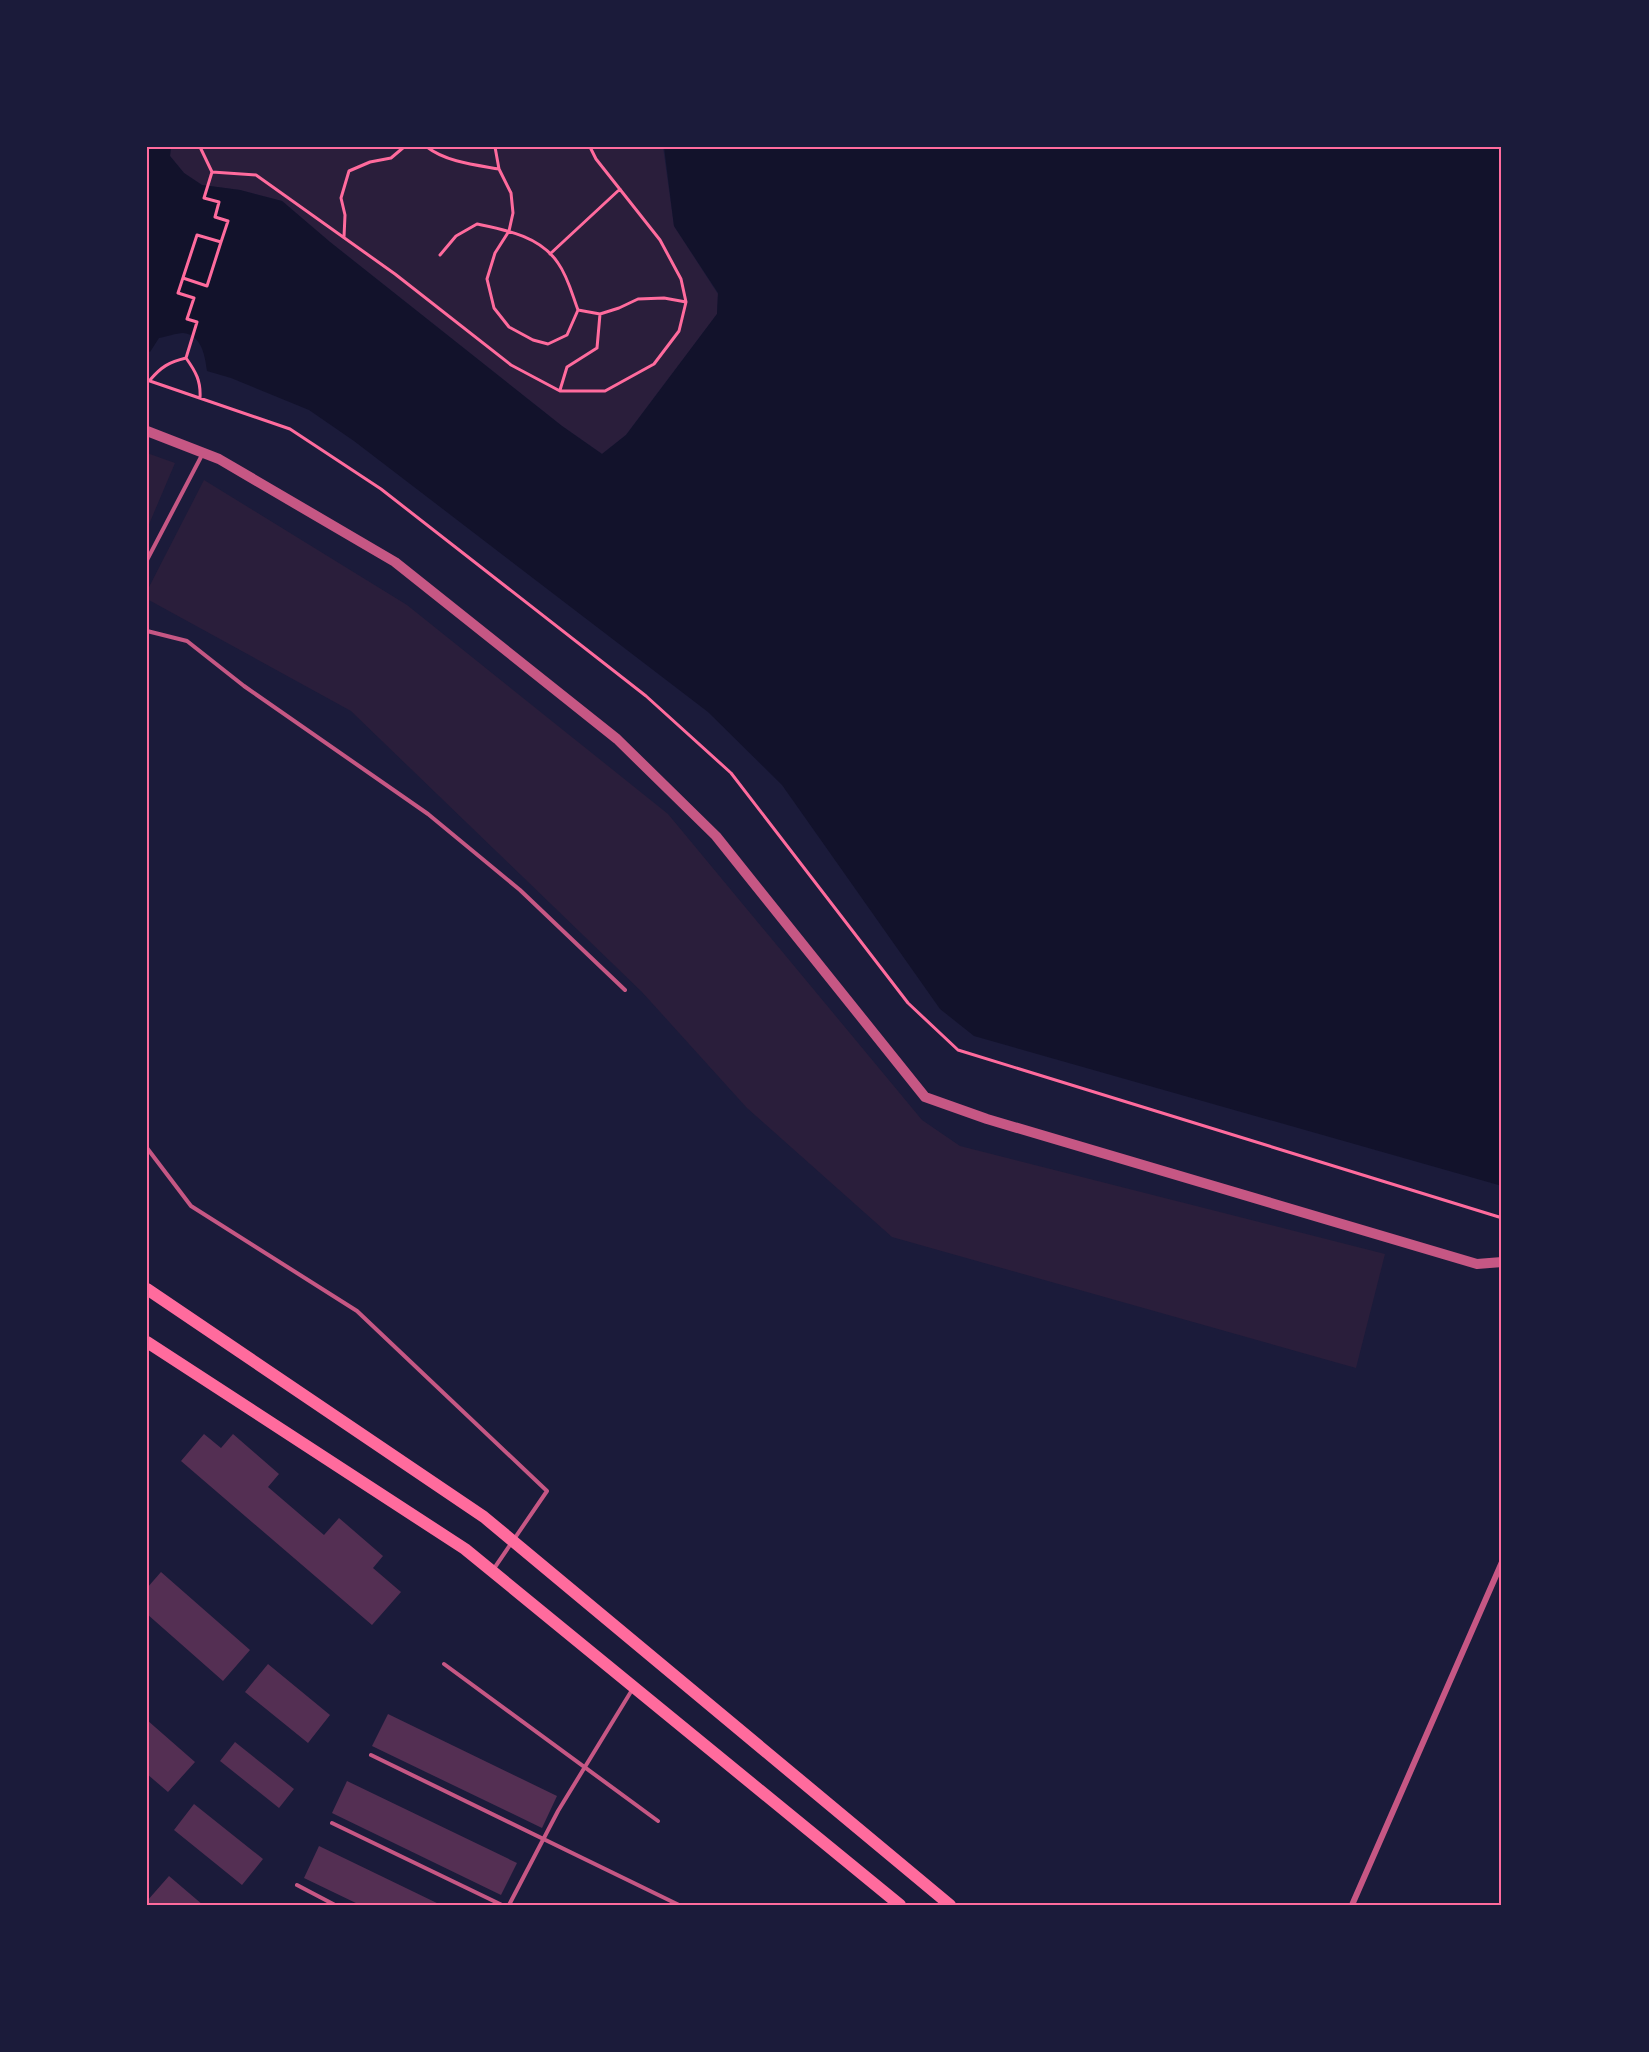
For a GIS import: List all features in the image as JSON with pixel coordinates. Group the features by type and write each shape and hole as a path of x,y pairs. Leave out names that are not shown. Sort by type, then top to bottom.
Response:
{"main road":[{"path":"147,1289 484,1517 950,1905"},
{"path":"147,1342 465,1549 900,1905"}],"street":[{"path":"147,431 219,459 395,562 617,739 716,836 926,1097 987,1119 1477,1264 1502,1262"},
{"path":"1352,1905 1502,1562"}],"lane":[{"path":"147,560 203,452"},
{"path":"147,631 187,641 244,686 428,814 520,890 625,990"},
{"path":"147,1148 191,1206 357,1311 547,1491 492,1571"},
{"path":"444,1664 658,1821"},
{"path":"509,1905 543,1839 634,1687"},
{"path":"370,1755 679,1905"},
{"path":"332,1823 502,1905"},
{"path":"297,1885 335,1905"}],"path":[{"path":"183,278 207,286 228,221 215,218 219,202 204,198 212,172 200,147"},
{"path":"344,237 345,215 341,198 349,171 370,162 391,158 404,147"},
{"path":"427,147 462,162 499,170"},
{"path":"440,255 456,236 477,224 509,231 537,242 558,262 578,310 567,335 548,344 533,340 509,327 494,308 488,279 495,253 509,231 513,213 511,193 499,170 495,147"},
{"path":"212,172 256,175 395,274 511,365 560,391 605,391 654,364 679,331 686,302 681,279 660,240 596,159 590,147"},
{"path":"550,254 620,189"},
{"path":"186,358 197,322 187,319 194,298 178,293 197,235 221,242"},
{"path":"578,310 600,314 638,299 664,298 686,302"},
{"path":"560,391 567,367 597,348 600,314"},
{"path":"186,358 161,367 148,380 290,429 381,489 646,696 731,773 908,1003 958,1050 1499,1217 1502,1216"},
{"path":"186,358 201,384 200,398"}],"shaded area":[{"path":"147,147 171,147 170,156 184,173 202,185 240,190 282,201 330,242 562,426 602,454 626,435 717,314 718,293 674,226 664,147 1502,147 1502,1186 974,1036 940,1009 782,785 708,712 354,441 309,410 231,378 207,371 201,347 189,335 180,333 159,338 150,352 147,350"},
{"path":"171,147 663,147 674,226 718,294 717,314 626,435 602,454 562,426 330,242 282,201 240,190 202,185 184,173 170,156"},
{"path":"147,453 175,463 147,529"},
{"path":"204,480 407,605 668,814 922,1120 960,1146 1385,1254 1356,1368 892,1237 747,1108 642,992 351,711 147,599 147,591"}],"building":[{"path":"204,1434 221,1448 233,1434 279,1474 268,1487 324,1535 339,1518 383,1556 373,1568 401,1592 372,1625 181,1461"},
{"path":"161,1572 250,1650 223,1681 147,1614 147,1588"},
{"path":"268,1664 330,1715 308,1743 245,1692"},
{"path":"388,1714 557,1796 542,1828 372,1746"},
{"path":"147,1720 195,1762 168,1792 147,1774"},
{"path":"235,1742 294,1789 279,1808 220,1761"},
{"path":"347,1781 517,1863 501,1895 332,1813"},
{"path":"194,1804 263,1859 242,1885 174,1830"},
{"path":"319,1846 441,1905 360,1905 304,1878"},
{"path":"169,1876 203,1905 152,1905 147,1901"}]}
